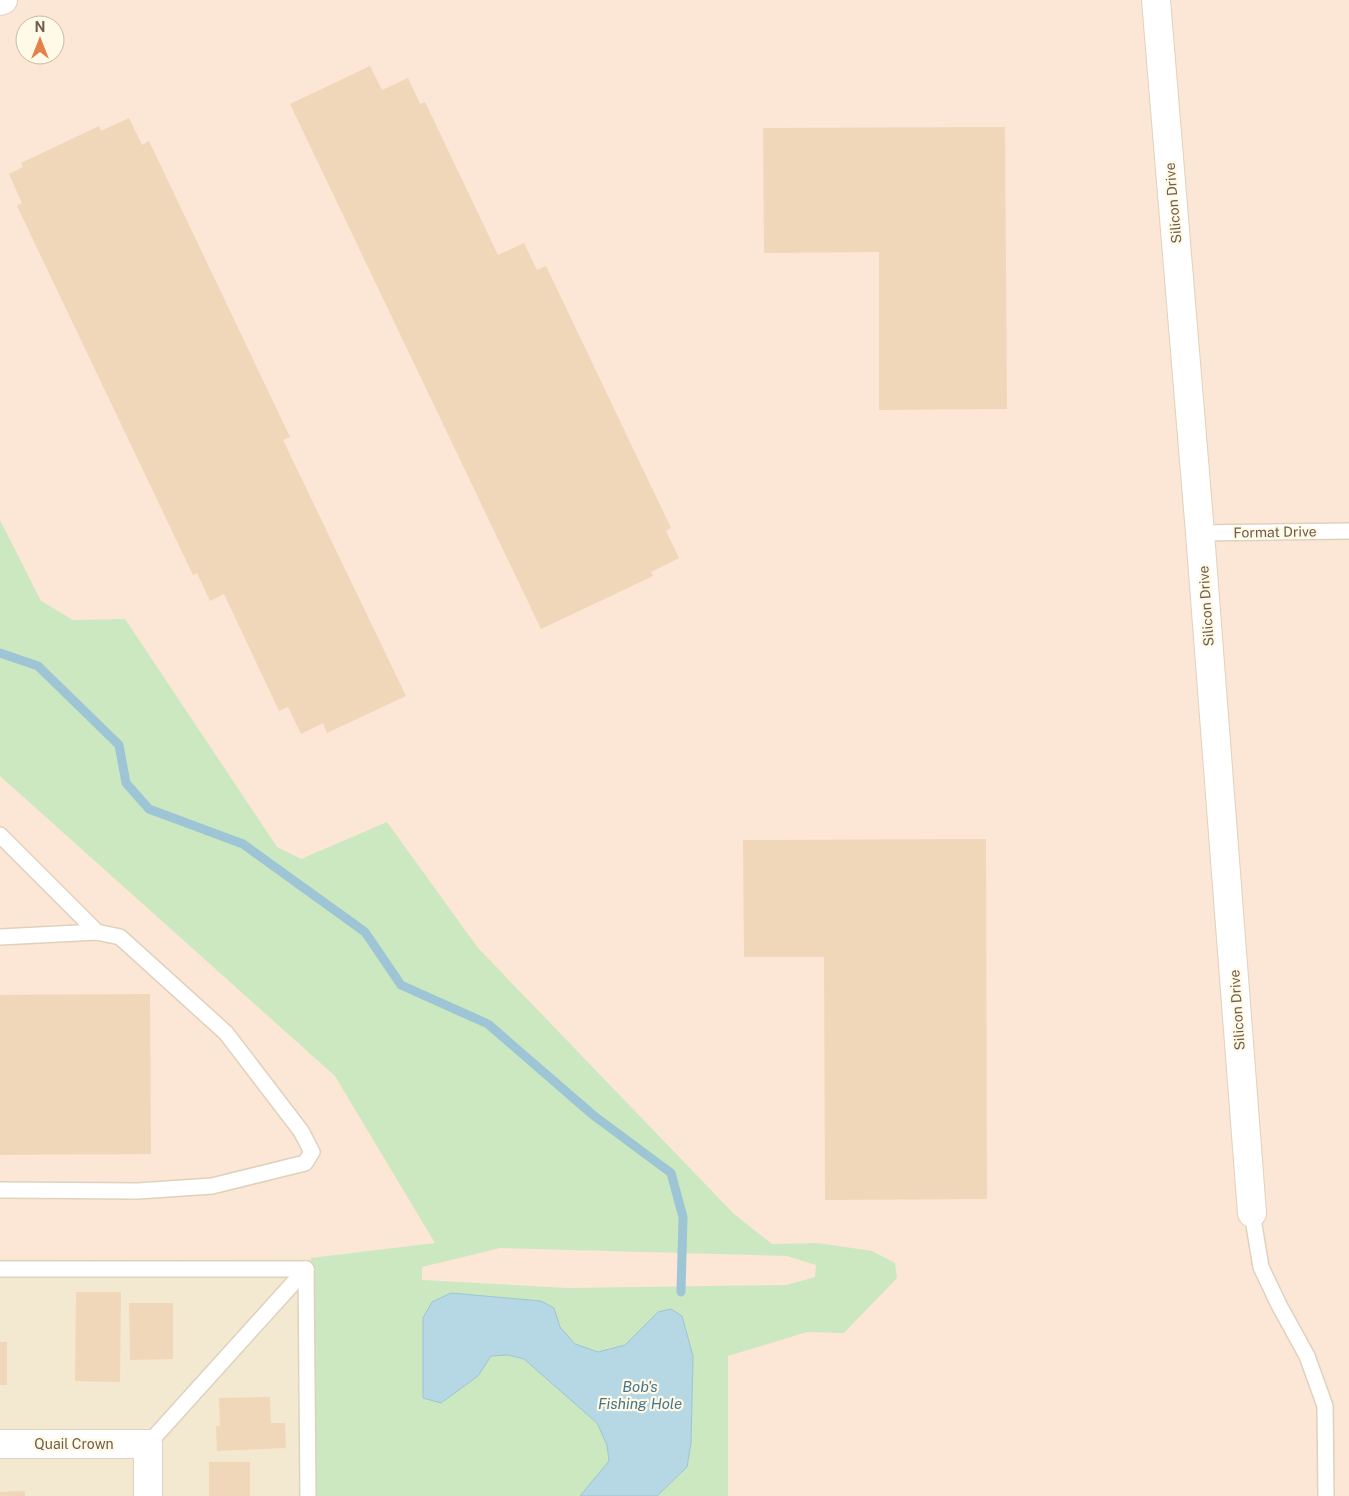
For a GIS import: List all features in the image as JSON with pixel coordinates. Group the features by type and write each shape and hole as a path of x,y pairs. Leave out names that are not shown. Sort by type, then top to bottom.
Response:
{"street":[{"name":"Silicon Drive","path":"1156,0 1200,533 1252,1213"},
{"name":"Quail Crown","path":"0,1444 148,1444"},
{"path":"148,1444 148,1496"}],"lane":[{"name":"Format Drive","path":"1200,533 1349,532"},
{"path":"0,835 97,932"},
{"path":"0,937 97,932 120,937 226,1033 300,1131 312,1152 305,1163 212,1186 138,1191 0,1190"},
{"path":"1252,1213 1261,1266 1279,1305 1307,1356 1325,1406 1326,1496"},
{"path":"0,1269 306,1269"},
{"path":"148,1444 306,1269"},
{"path":"306,1269 308,1496"}],"shaded area":[{"path":"0,0 1349,0 1349,1496 315,1496 311,1258 0,1259"},
{"path":"311,1258 315,1496 0,1496 0,1259"}],"green space":[{"path":"0,520 41,601 73,620 125,619 277,847 301,859 387,822 478,948 734,1214 772,1244 818,1243 872,1251 895,1263 897,1278 844,1333 807,1332 728,1356 728,1496 315,1496 311,1258 435,1243 335,1076 0,776","holes":["500,1248 787,1256 816,1265 815,1277 787,1285 568,1288 422,1280 422,1267"]}],"water":[{"name":"Bob's Fishing Hole","path":"451,1293 541,1301 554,1308 560,1327 575,1344 598,1352 625,1345 658,1312 671,1309 682,1316 693,1356 691,1443 687,1467 657,1496 580,1496 609,1461 607,1445 597,1423 524,1359 508,1355 491,1356 478,1376 441,1403 423,1398 423,1318 432,1302"}],"building":[{"path":"370,66 382,90 408,78 420,104 425,102 498,255 524,243 537,270 546,266 671,528 666,531 679,558 651,572 653,576 541,629 290,104"},
{"path":"129,118 142,145 149,141 290,437 283,440 406,696 327,733 323,723 301,734 288,707 279,711 224,594 210,601 197,573 193,575 17,206 22,203 9,174 23,167 21,163 99,126 101,131"},
{"path":"1005,127 1007,409 879,410 879,252 764,253 763,128"},
{"path":"986,839 987,1199 825,1200 824,957 744,957 743,840"},
{"path":"150,994 151,1154 0,1155 0,995"},
{"path":"76,1292 121,1292 120,1382 75,1381"},
{"path":"129,1303 173,1303 173,1359 130,1360"},
{"path":"0,1342 7,1342 7,1385 0,1385"},
{"path":"270,1397 271,1423 285,1423 286,1448 217,1451 216,1426 220,1426 219,1398"},
{"path":"209,1462 250,1462 250,1496 209,1496"},
{"path":"25,1491 25,1496 0,1496 0,1492"}],"waterway":[{"path":"0,653 38,666 119,745 126,783 149,809 243,844 365,932 401,985 488,1024 593,1115 671,1173 683,1217 681,1292"}]}
